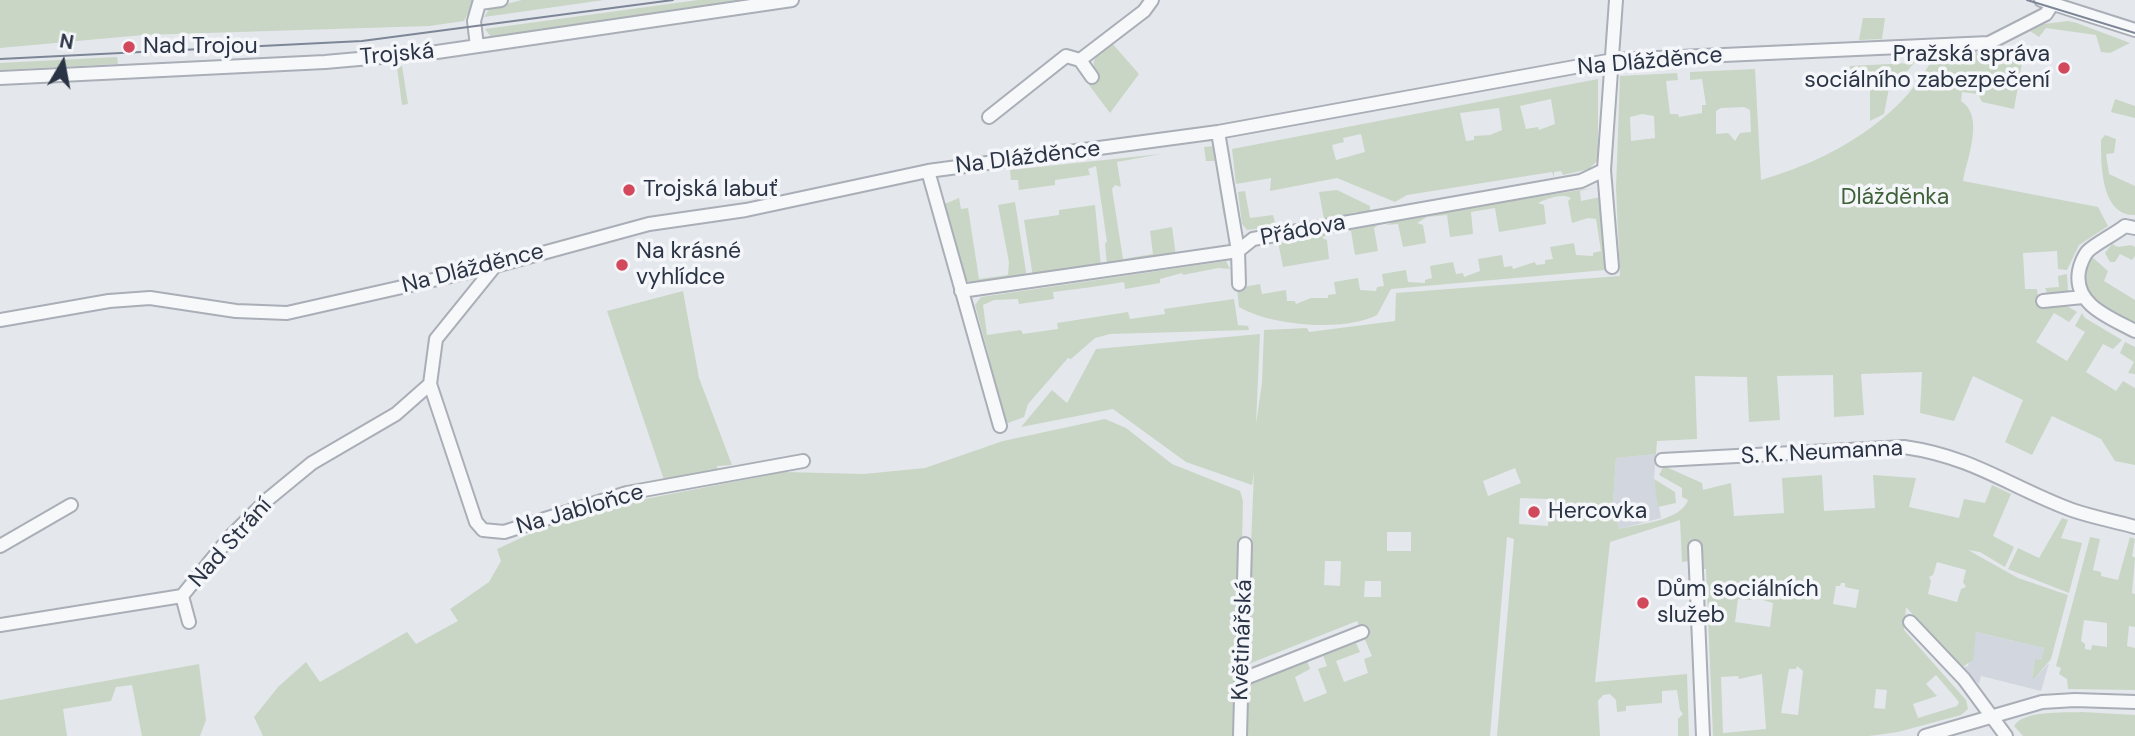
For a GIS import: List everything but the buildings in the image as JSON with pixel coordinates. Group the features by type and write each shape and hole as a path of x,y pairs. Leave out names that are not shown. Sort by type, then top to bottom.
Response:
{"street":[{"path":"477,46 474,21 480,2 502,0"},
{"name":"Trojská","path":"0,78 325,62 477,46 792,0"},
{"path":"1080,60 1144,11 1152,0"},
{"path":"1612,267 1604,170 1616,0"},
{"path":"2041,0 2055,2 2135,30"},
{"name":"Na Dlážděnce","path":"0,320 110,301 150,298 236,311 287,313 495,266 649,224 746,210 928,171 1218,132 1613,60 1989,43 2046,14 2055,2"},
{"path":"989,117 1066,56 1080,60 1092,77"},
{"path":"1218,132 1238,251 1239,284"},
{"name":"Přádova","path":"961,291 1238,251 1253,239 1581,181 1604,170"},
{"path":"928,171 1000,426"},
{"path":"2135,228 2125,226 2088,251 2079,268 2078,283 2083,297 2093,307 2135,331"},
{"name":"Na Jabloňce","path":"495,266 436,339 430,384 476,523 483,530 493,534 627,493 803,461"},
{"path":"2043,301 2083,297"},
{"name":"Nad Strání","path":"0,625 183,596 230,537 291,479 312,463 397,414 430,384"},
{"name":"S. K. Neumanna","path":"1662,460 1904,447 1926,450 1968,461 2071,510 2135,527"},
{"path":"0,546 71,505"},
{"name":"Květinářská","path":"1240,736 1245,544"},
{"path":"1695,547 1703,736"},
{"path":"183,596 189,622"},
{"path":"1910,622 1994,717 2006,736"},
{"path":"1243,679 1362,632"},
{"path":"1925,736 2042,702 2075,699 2135,702"}],"shaded area":[{"path":"1656,454 1654,479 1661,518 1619,529 1613,504 1616,458"},
{"path":"1976,632 2044,648 2041,661 2035,659 2032,677 2035,678 2049,663 2041,691 1981,676 1979,684 1961,668 1968,666"}],"green space":[{"path":"0,0 475,0 464,21 429,26 143,35 0,48"},
{"path":"522,0 604,0 484,17 490,8"},
{"path":"698,0 748,0 491,37 485,29"},
{"path":"1863,18 1885,18 1882,39 1859,40"},
{"path":"2068,21 2130,43 2110,53 2101,52 2096,35 2046,28 2039,37 2030,31 2044,24"},
{"path":"1111,42 1139,74 1110,113 1089,85 1098,77 1094,66 1096,57"},
{"name":"Dlážděnka","path":"1936,52 2024,52 2014,109 1982,102 1978,94 1962,92 1961,101 1968,108 1973,127 1963,181 2098,207 2108,226 2079,245 2067,270 2058,269 2057,251 2023,253 2025,289 2037,289 2039,305 2062,303 2077,312 2069,322 2054,313 2036,342 2067,361 2085,332 2075,326 2082,313 2085,318 2122,340 2113,349 2103,344 2086,372 2116,391 2123,381 2135,388 2135,465 2115,461 2101,439 2052,416 2032,455 2005,442 2023,400 1973,376 1954,421 1920,413 1922,372 1861,374 1864,415 1834,417 1833,375 1777,376 1780,420 1749,422 1747,377 1695,376 1697,439 1657,441 1656,454 1616,458 1613,504 1619,529 1677,513 1688,500 1682,497 1682,488 1659,475 1664,466 1702,483 1703,490 1731,483 1734,516 1784,513 1782,478 1822,475 1824,511 1875,508 1873,475 1916,478 1909,507 1959,518 1964,499 1985,503 1992,485 2011,494 1993,536 2014,547 2005,567 1980,552 1968,550 2018,578 2068,595 2051,659 2035,678 2032,678 2035,659 2041,660 2044,648 1976,632 1973,660 1961,668 1906,607 1904,630 1966,700 1968,709 1961,715 1898,732 1869,736 1713,736 1706,569 1702,569 1701,547 1689,561 1682,562 1680,520 1610,542 1595,682 1687,674 1689,736 1678,736 1678,719 1683,714 1677,690 1662,691 1662,703 1626,706 1626,711 1617,712 1616,700 1610,694 1603,695 1598,701 1600,736 1497,736 1514,539 1507,537 1490,736 1244,736 1245,686 1307,661 1310,669 1295,677 1304,702 1327,693 1318,669 1327,666 1323,655 1356,643 1360,652 1336,661 1344,682 1368,673 1364,659 1372,656 1357,621 1246,665 1254,472 1252,485 1186,462 1113,409 1021,427 1052,390 1067,403 1096,349 1260,334 1256,424 1262,383 1264,330 1307,328 1309,332 1395,321 1396,293 1620,276 1616,188 1620,76 1677,73 1678,80 1666,81 1670,114 1678,114 1679,117 1702,113 1702,105 1706,105 1702,79 1690,80 1690,72 1755,69 1761,180 1813,161 1862,134 1904,98 1922,76","holes":["1744,107 1750,110 1751,132 1740,133 1735,141 1728,133 1716,134 1716,111 1721,108","1642,114 1654,116 1655,138 1631,141 1630,117","1515,468 1521,483 1488,496 1483,481","1520,498 1549,499 1548,526 1519,524","1387,532 1411,532 1411,551 1387,551","1325,561 1341,561 1340,586 1324,585","1937,562 1966,570 1963,582 1966,587 1961,589 1957,602 1928,594 1931,581 1929,577 1933,575","1365,581 1381,581 1381,597 1364,597","1841,583 1845,583 1845,587 1859,590 1856,608 1833,604 1836,586","1753,597 1773,603 1770,627 1735,622 1738,599 1752,600","1797,666 1803,671 1798,715 1781,713 1789,669 1796,669","1762,674 1766,729 1723,733 1721,677 1738,676 1739,679","1936,675 1959,702 1957,706 1918,718 1913,704 1937,696 1926,684","1876,689 1887,690 1885,709 1874,708"]},
{"path":"1909,55 1916,59 1915,62 1896,84 1890,83 1884,114 1870,121 1870,79 1851,78 1850,66 1909,63"},
{"path":"117,57 118,64 0,70 0,63"},
{"path":"402,66 408,104 402,105 397,67"},
{"path":"1598,79 1598,160 1589,169 1563,175 1561,171 1554,172 1554,177 1552,172 1407,195 1395,202 1337,178 1270,191 1271,178 1236,184 1232,149","holes":["1551,99 1555,124 1539,130 1538,127 1526,129 1520,106","1499,108 1502,130 1490,135 1474,136 1474,140 1466,141 1460,113","1361,134 1365,152 1336,160 1332,145 1344,142 1343,138"]},
{"path":"2115,99 2135,106 2135,118 2111,112"},
{"path":"2105,135 2116,139 2114,153 2106,154 2109,174 2135,186 2135,215 2124,213 2115,207 2109,198 2102,162 2101,140"},
{"path":"1215,146 1226,217 1215,161 1206,161 1204,147"},
{"path":"1161,154 1117,162 1121,187 1115,185 1112,189 1123,259 1153,254 1150,231 1172,227 1176,256 1107,266 1107,242 1096,166 1088,169 1090,175 1055,180 1055,185 1019,190 1018,180 1011,180 1010,170"},
{"path":"1593,188 1580,191 1581,201 1601,197 1605,270 1391,289 1377,315 1346,324 1308,324 1269,319 1239,307 1237,288 1260,284 1262,294 1286,290 1287,301 1295,301 1296,304 1311,298 1328,298 1328,295 1336,294 1334,282 1358,278 1360,290 1376,291 1377,287 1384,286 1382,274 1406,270 1408,282 1425,283 1425,280 1432,278 1430,266 1453,262 1456,274 1463,273 1464,277 1480,271 1478,259 1502,255 1504,267 1512,266 1513,269 1535,262 1536,265 1545,264 1545,260 1553,259 1550,247 1574,243 1576,255 1593,256 1593,253 1601,251 1596,219 1588,218 1572,223 1568,201 1571,198 1563,196 1538,203 1544,205 1546,224 1499,232 1495,208 1471,212 1473,234 1450,237 1447,215 1427,217 1417,223 1423,225 1426,243 1403,247 1398,224 1386,225 1404,217"},
{"path":"1337,190 1370,206 1370,212 1358,217 1357,212 1351,213 1351,218 1265,231 1264,228 1247,230 1242,224 1238,192 1245,191 1250,218 1273,215 1276,227 1324,219 1319,192"},
{"path":"959,198 961,209 968,208 979,279 1008,275 1009,262 998,205 1015,202 1027,278 972,284 962,277 942,205"},
{"path":"1095,205 1101,267 1033,277 1024,220 1059,215 1059,210"},
{"path":"1378,225 1374,228 1378,251 1355,255 1351,231 1346,230"},
{"path":"1330,233 1322,238 1327,240 1329,259 1283,267 1278,242"},
{"path":"2112,244 2118,247 2135,247 2135,256 2132,260 2120,254 2115,262 2110,262 2105,253"},
{"path":"2091,256 2108,271 2104,281 2135,300 2135,325 2103,306 2087,290 2084,281 2085,269"},
{"path":"1226,261 1230,269 1182,273 1160,279 1160,283 1125,289 1124,282 1053,292 1054,299 1019,304 1018,299 994,300 983,305 987,335 1021,330 1023,334 1058,329 1057,323 1128,312 1130,319 1165,314 1164,309 1234,299 1238,325 1248,326 1249,330 1110,334 1095,338 1071,359 1068,358 1028,404 1024,417 1008,423 1003,419 987,366 989,357 975,305 981,297"},
{"path":"2067,274 2068,292 2048,295 2045,288 2059,287 2058,276"},
{"path":"683,291 699,378 732,465 717,466 718,472 664,480 607,311"},
{"path":"2125,342 2135,347 2135,374 2128,373 2134,362 2120,353"},
{"path":"1105,419 1126,428 1172,464 1240,491 1243,501 1237,736 263,736 254,717 278,687 306,662 320,682 407,632 416,644 458,621 450,609 489,582 501,561 497,549 543,528 645,499 784,472 864,474 925,468 1003,441"},
{"path":"1654,479 1675,492 1676,503 1658,507"},
{"path":"2062,518 2068,520 2061,538 2082,543 2069,593 2008,569 2018,548 2039,558"},
{"path":"2090,537 2100,539 2093,570 2101,572 2101,576 2118,580 2130,537 2135,539 2132,593 2135,594 2135,627 2129,626 2127,646 2135,648 2135,690 2068,689 2067,679 2059,674 2061,668 2056,666","holes":["2084,620 2107,623 2107,647 2092,645 2091,650 2085,649 2085,644 2081,641"]},
{"path":"199,664 206,720 200,736 142,736 132,685 116,687 111,701 63,709 67,736 0,736 0,700"},
{"path":"2082,712 2135,715 2135,736 2023,736 2014,726 2026,717 2035,715"}],"tram line":[{"path":"0,59 362,41 673,0"},
{"path":"2027,0 2135,33"}],"place":[{"name":"Nad Trojou","path":"129,47"},
{"name":"Pražská správa sociálního zabezpečení","path":"2064,68"},
{"name":"Trojská labuť","path":"629,190"},
{"name":"Na krásné vyhlídce","path":"622,265"},
{"name":"Hercovka","path":"1534,512"},
{"name":"Dům sociálních služeb","path":"1643,603"}]}
